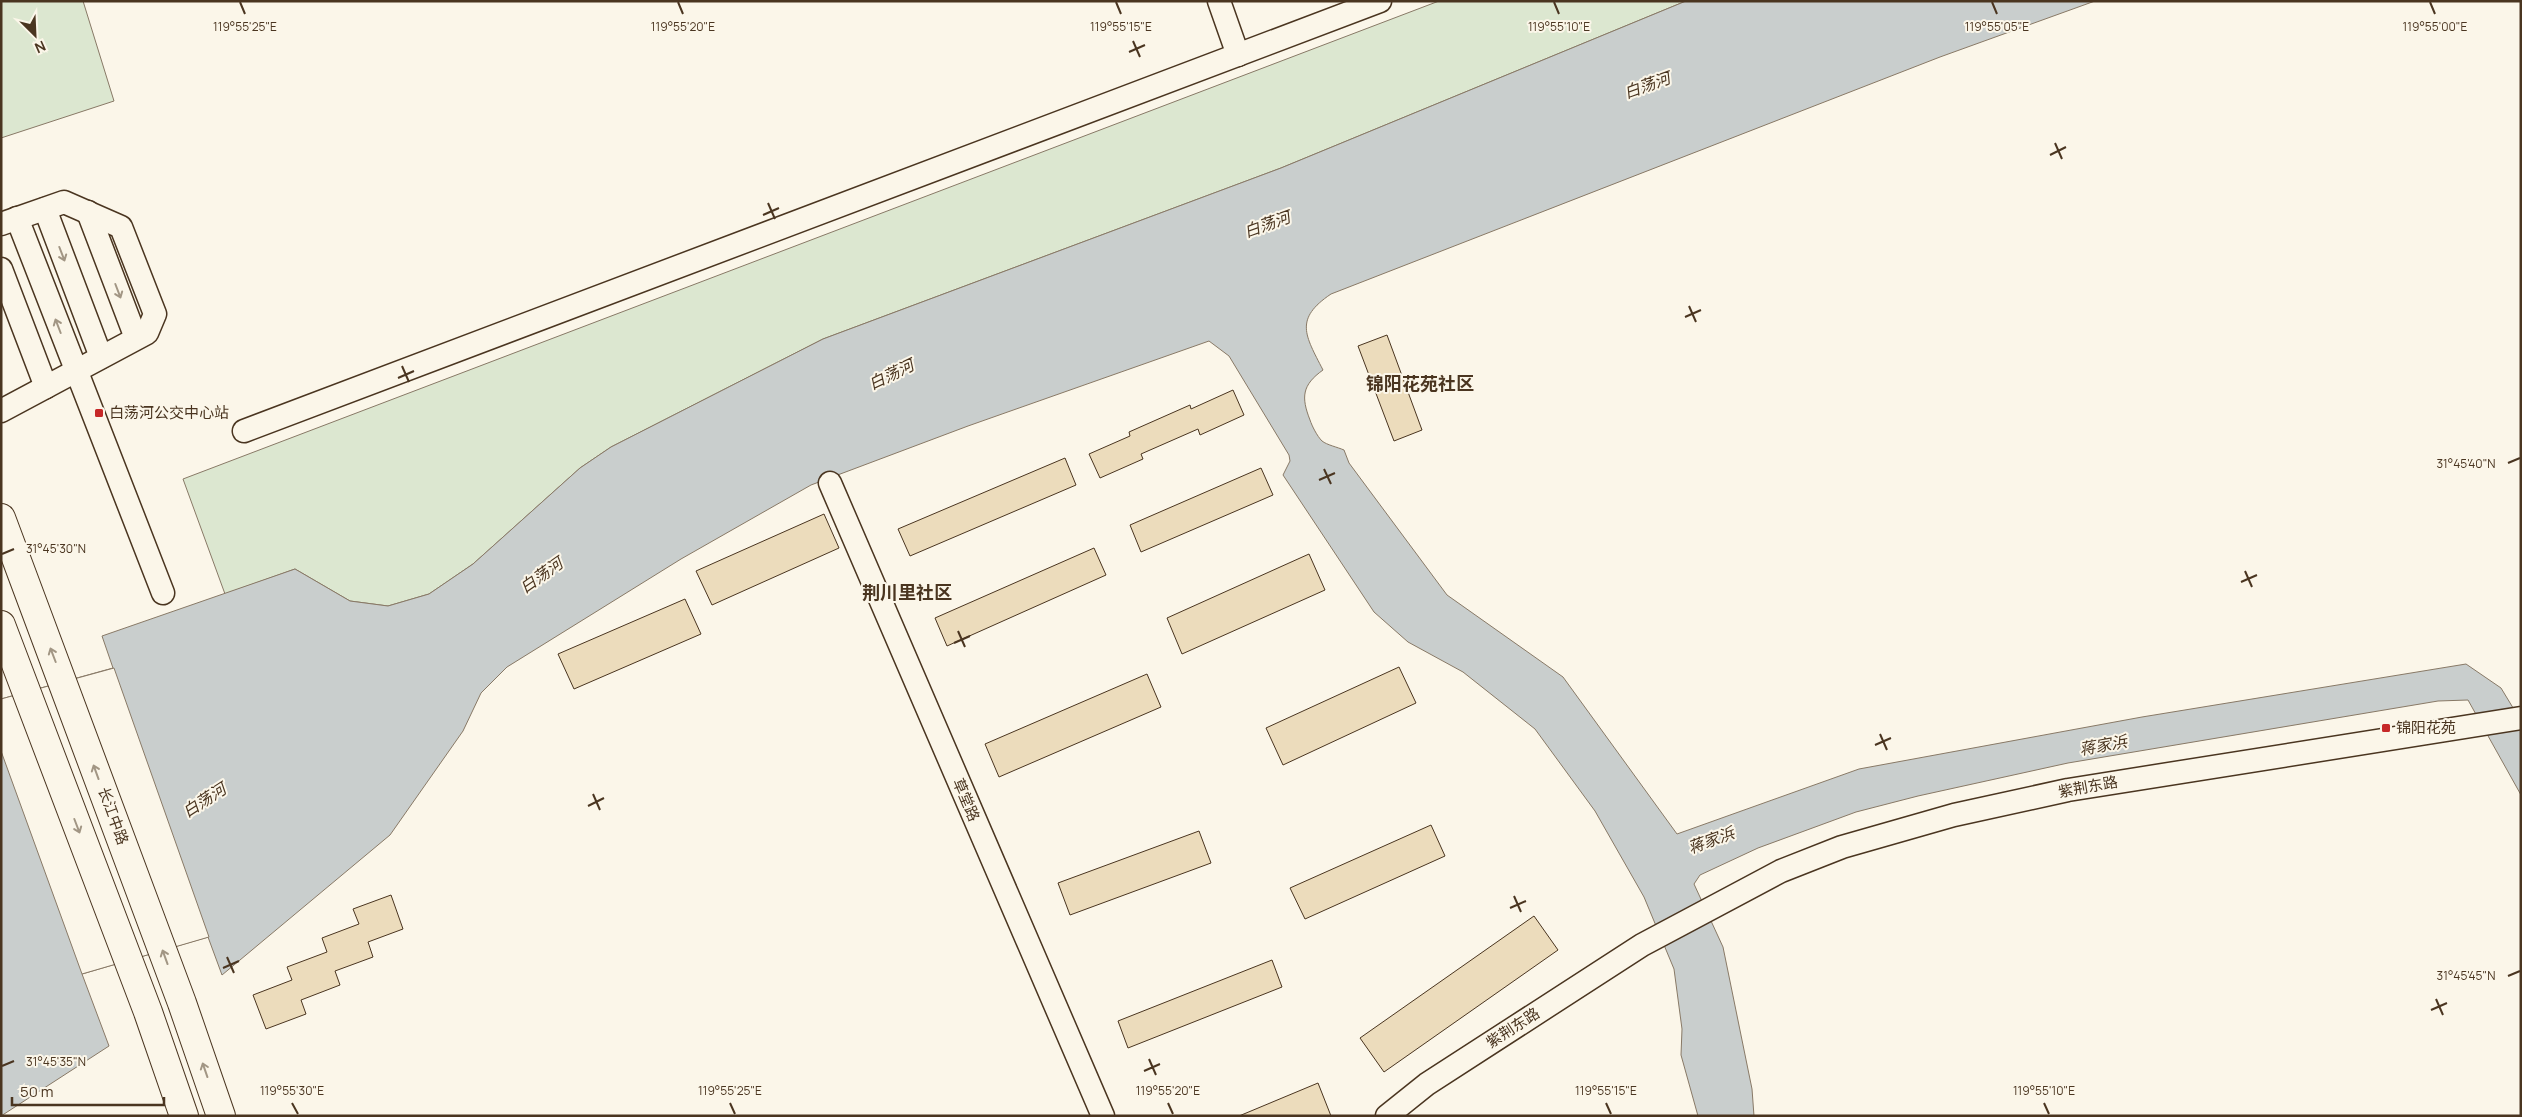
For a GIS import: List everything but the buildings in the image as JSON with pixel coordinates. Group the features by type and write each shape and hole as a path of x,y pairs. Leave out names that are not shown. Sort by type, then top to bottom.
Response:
{"main road":[{"name":"长江中路","path":"1,518 182,1003 221,1116"},
{"path":"1,625 148,1012 184,1116"}],"street":[{"path":"1219,1 1238,55"},
{"path":"244,431 1380,1"},
{"path":"1,411 46,387 75,371 136,338 146,333 155,314 120,227 64,202 9,221 75,371 163,593"},
{"path":"45,208 101,357"},
{"path":"1,269 46,387"},
{"name":"草堂路","path":"830,483 1103,1116"},
{"path":"2469,733 2521,718"},
{"path":"2469,733 2521,732"},
{"name":"紫荆东路","path":"1387,1116 1427,1084 1646,949 1728,903 1814,870 1918,837 2054,807 2469,733"},
{"name":"紫荆东路","path":"1401,1116 1646,949"}],"green space":[{"path":"1,1 83,1 114,101 1,138"},
{"path":"1439,1 1686,1 1281,168 823,339 611,447 580,468 473,564 429,594 388,606 350,601 295,569 225,594 183,479"}],"water":[{"path":"1686,1 2095,1 1940,57 1331,294 1319,303 1307,320 1306,328 1311,347 1323,370 1311,381 1305,392 1307,412 1318,436 1329,445 1344,450 1349,463 1447,595 1563,677 1677,834 1859,769 2142,717 2466,664 2501,688 2521,721 2521,795 2468,700 2438,701 2068,763 1918,796 1856,812 1758,848 1700,875 1694,884 1723,947 1752,1089 1754,1116 1698,1116 1681,1055 1682,1029 1674,969 1644,897 1595,811 1535,729 1463,672 1408,642 1374,612 1283,475 1290,461 1289,455 1229,356 1209,341 968,426 811,485 681,559 507,667 481,693 463,731 390,835 222,975 208,937 82,974 109,1046 1,1116 1,699 113,668 102,636 295,569 350,601 388,606 429,594 473,564 580,468 611,447 823,339 1281,168"}],"pier":[{"path":"114,668 209,937 82,974 1,751 1,699"}],"place":[{"name":"白荡河公交中心站","path":"99,413"},
{"name":"锦阳花苑","path":"2386,728"}],"district":[{"name":"锦阳花苑社区","path":"1420,384"},
{"name":"荆川里社区","path":"907,593"}],"water label":[{"name":"白荡河","path":"1647,85"},
{"name":"白荡河","path":"1267,224"},
{"name":"白荡河","path":"891,374"},
{"name":"白荡河","path":"541,575"},
{"name":"蒋家浜","path":"2103,745"},
{"name":"白荡河","path":"204,800"},
{"name":"蒋家浜","path":"1711,840"}]}
